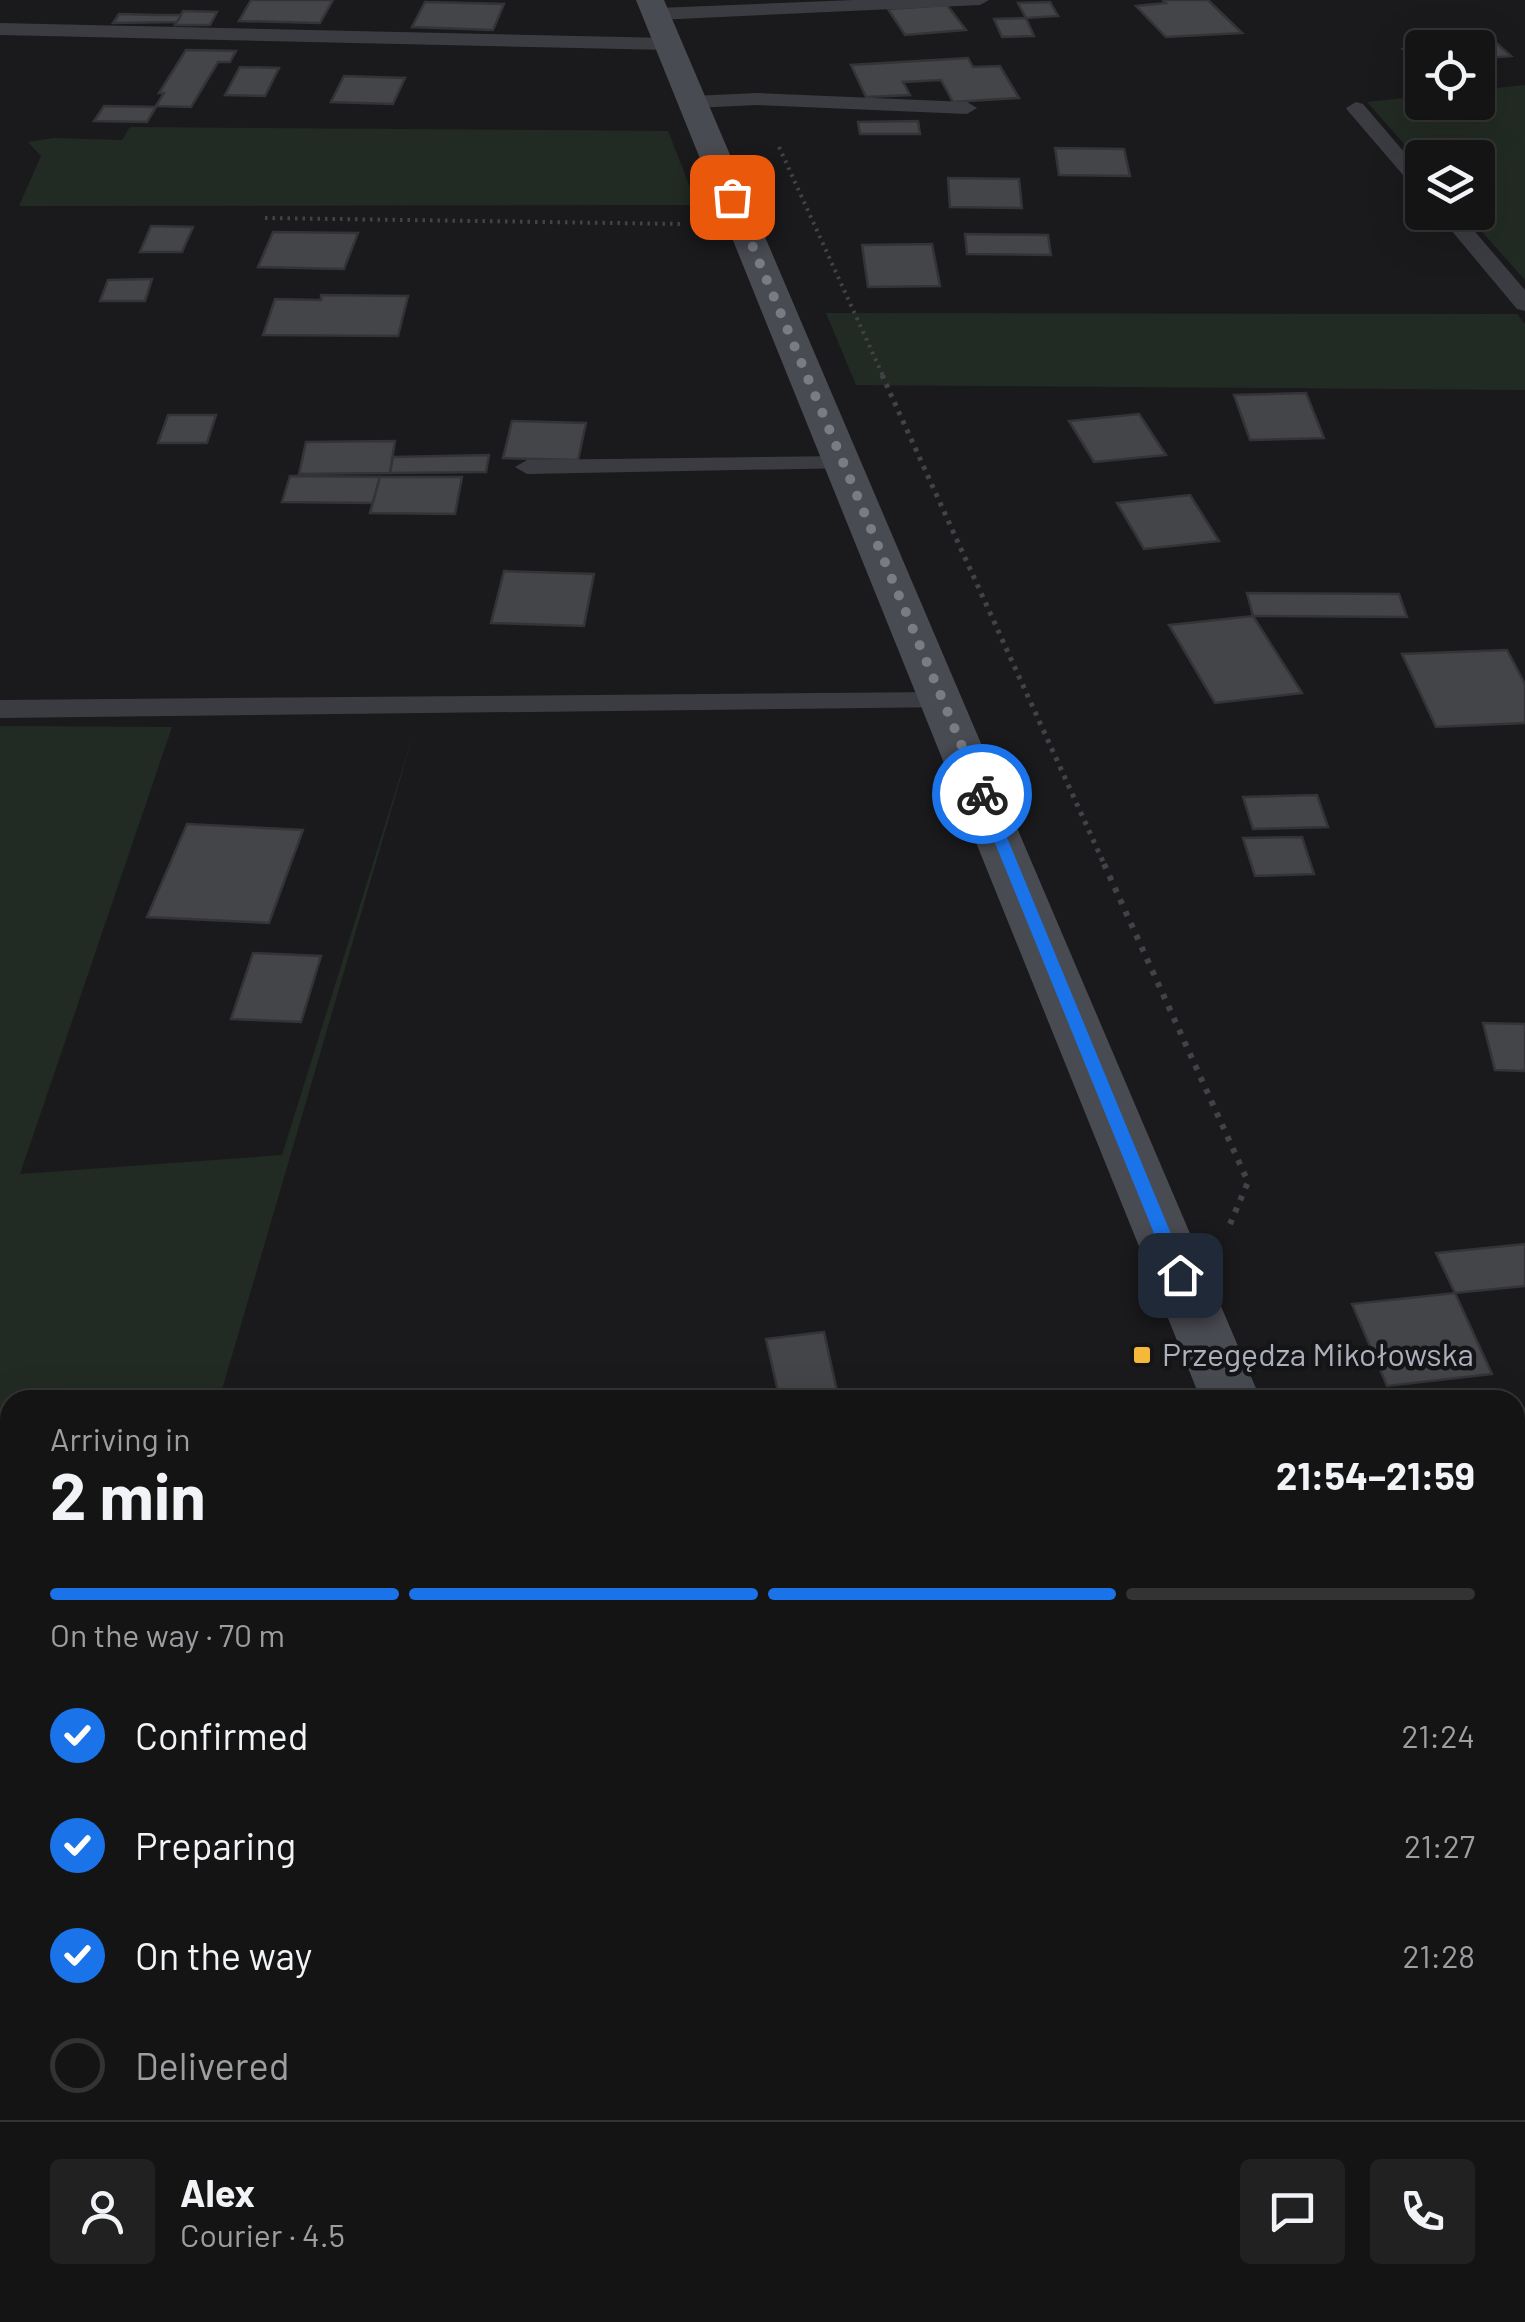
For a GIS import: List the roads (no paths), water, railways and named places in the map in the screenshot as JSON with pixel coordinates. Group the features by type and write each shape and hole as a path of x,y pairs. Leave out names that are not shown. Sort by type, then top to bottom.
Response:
{"main road":[{"path":"658,19 1228,1390"}],"lane":[{"path":"0,29 658,19 980,0"},
{"path":"693,102 757,100 967,108"},
{"path":"1356,108 1405,165"},
{"path":"1461,230 1525,304"},
{"path":"527,468 842,463"},
{"path":"0,709 944,700"}],"place":[{"name":"Przegędza Mikołowska","path":"1142,1355"}]}
